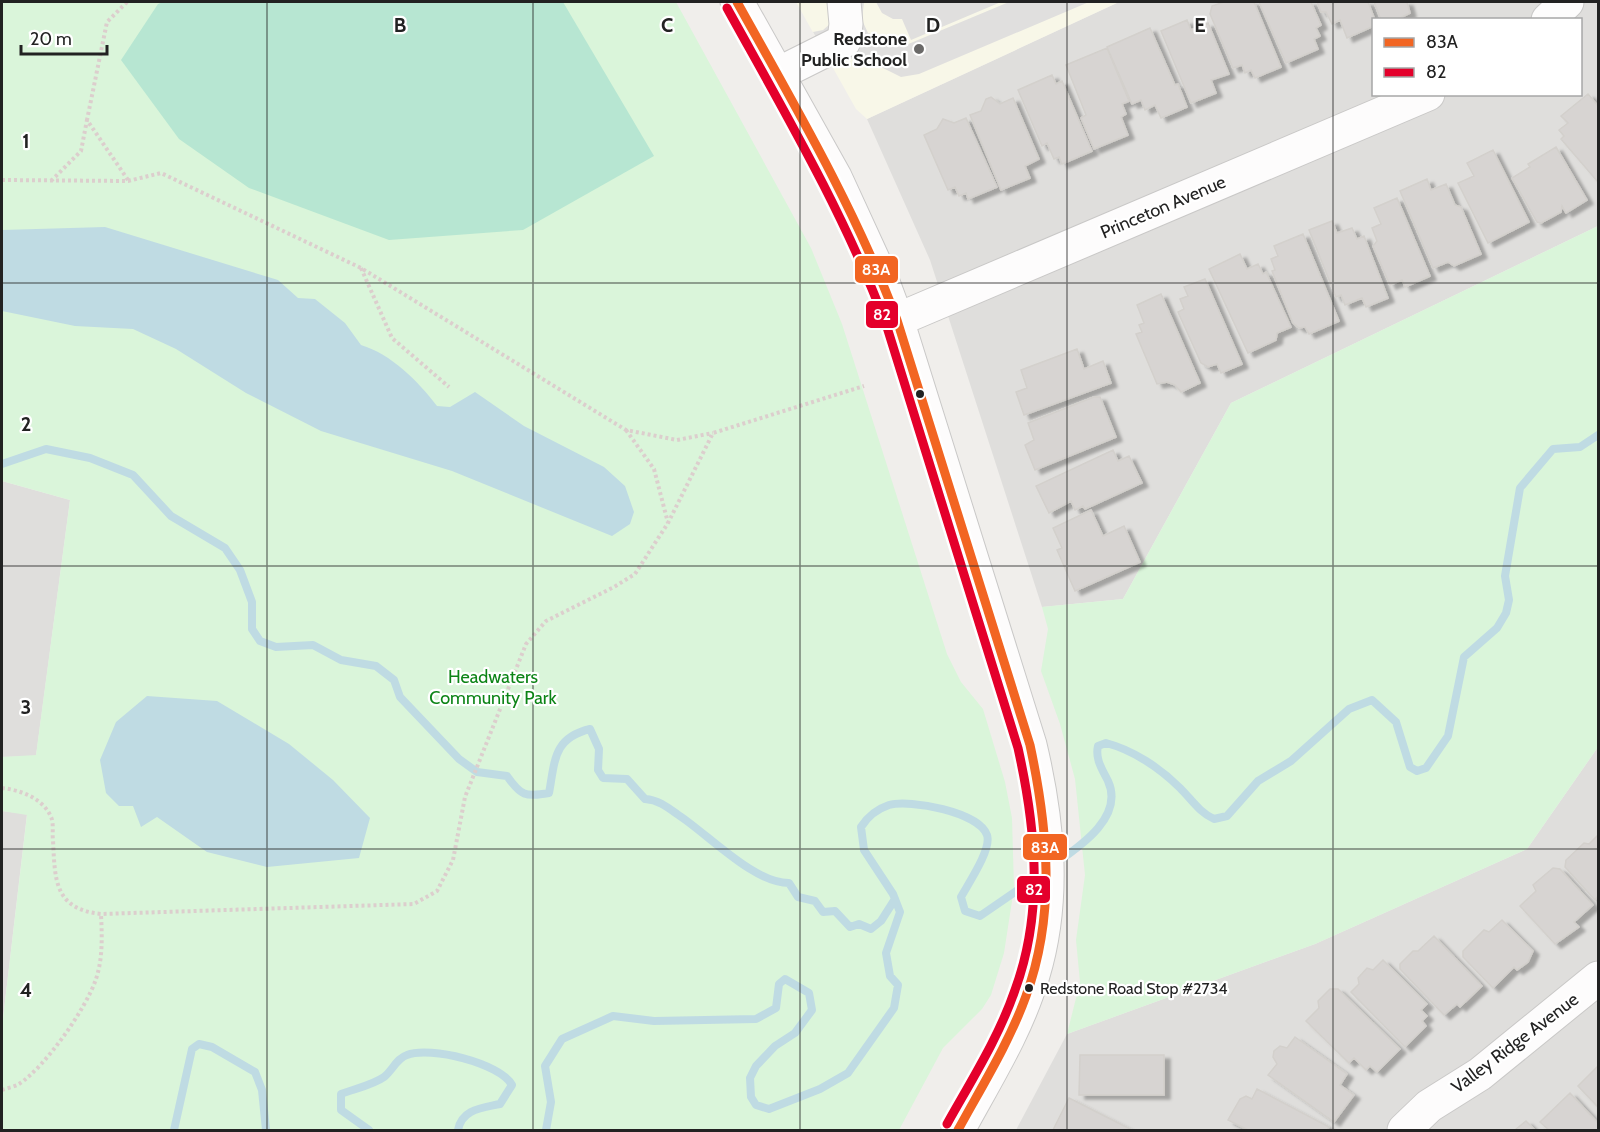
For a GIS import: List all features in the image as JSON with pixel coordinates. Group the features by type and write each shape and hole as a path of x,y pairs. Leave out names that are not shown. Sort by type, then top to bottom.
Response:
{"street":[{"path":"737,2 835,177 897,320 1030,745 1043,801 1048,859 1046,916 1034,974 1014,1025 958,1131"},
{"path":"778,74 844,41 846,24 844,2"},
{"path":"1550,18 1567,2"},
{"name":"Princeton Avenue","path":"897,320 1423,96"},
{"name":"Valley Ridge Avenue","path":"1404,1131 1430,1106 1480,1074 1599,978"}],"path":[{"path":"51,182 81,151 107,22 127,2"},
{"path":"87,120 128,180"},
{"path":"2,180 51,182 128,180 161,173 361,268 626,430 677,440 712,433 864,386"},
{"path":"361,268 392,338 449,387"},
{"path":"626,430 654,469 668,523"},
{"path":"2,788 18,790 37,800 52,817 55,876 63,898 81,912 100,914 414,904 437,891 453,861 465,797 482,761 526,644 546,621 635,574 668,523 712,433"},
{"path":"2,1090 19,1084 62,1040 81,1010 96,979 102,947 100,914"}],"shaded area":[{"name":"Redstone Public School","path":"796,2 1119,2 867,119 856,109"},
{"path":"837,2 864,2 862,20 868,33 906,45 1009,2 1089,2 919,74 901,77 861,57 843,60 832,67 813,32 823,30 830,24"},
{"path":"876,2 1001,2 911,40 902,19 893,19 882,13"},
{"path":"1119,2 1598,2 1598,226 1231,403 1123,599 1042,607 930,260 867,119"},
{"path":"2,481 70,500 36,756 2,757"},
{"path":"1598,747 1598,1130 1016,1130 1067,1034 1315,944 1527,849"},
{"path":"2,811 27,814 2,1027"}],"green space":[{"name":"Headwaters Community Park","path":"2,2 676,2 811,248 842,324 947,654 961,682 983,709 1005,782 1012,818 1014,888 1004,953 991,995 982,1009 943,1048 899,1130 2,1130 2,1027 27,815 2,811 2,757 36,755 70,500 2,481"},
{"path":"163,2 563,2 654,156 523,230 389,240 249,188 179,139 121,60 158,4"},
{"path":"1598,226 1598,747 1527,849 1315,944 1067,1034 1080,982 1076,940 1085,875 1075,779 1060,724 1041,671 1048,629 1042,607 1123,599 1231,403"}],"water":[{"path":"105,227 278,280 298,298 315,299 345,323 361,345 383,355 403,370 437,406 450,407 475,392 524,426 604,467 625,486 634,512 630,524 612,536 452,471 321,431 246,393 176,349 133,329 75,326 2,311 2,230"},
{"path":"147,696 217,701 289,744 333,780 370,818 359,858 267,867 207,852 157,817 141,827 133,806 119,806 106,793 100,760 116,722"}],"building":[{"path":"1224,2 1254,2 1281,67 1255,78 1251,70 1245,73 1242,65 1233,68 1210,14 1212,6"},
{"path":"1259,2 1311,2 1321,25 1316,28 1320,36 1314,39 1318,49 1286,63"},
{"path":"1317,2 1368,2 1374,18 1372,18 1372,27 1347,38 1340,20 1332,24 1326,12 1321,12"},
{"path":"1374,2 1407,2 1410,13 1400,18 1380,18"},
{"path":"1187,20 1191,30 1208,23 1229,74 1211,80 1216,93 1191,103 1161,31"},
{"path":"1150,28 1187,107 1161,118 1155,105 1145,110 1141,100 1132,104 1107,47"},
{"path":"1107,48 1129,101 1122,104 1126,114 1121,117 1128,135 1094,149 1081,118 1086,115 1066,65"},
{"path":"1052,75 1056,84 1062,81 1092,151 1062,164 1059,157 1054,159 1047,143 1042,146 1018,90"},
{"path":"1588,94 1598,106 1598,182 1561,139 1564,136 1559,130 1568,123 1561,116"},
{"path":"991,97 1000,104 1013,98 1039,159 1025,166 1030,178 1001,190 970,115 981,111 986,99"},
{"path":"966,118 997,187 968,199 966,193 959,196 955,187 948,190 924,135 937,129 943,119 954,123"},
{"path":"1556,147 1587,200 1566,213 1562,206 1561,212 1541,223 1537,222 1512,178 1530,167 1528,164"},
{"path":"1493,150 1529,222 1488,243 1458,183 1474,176 1467,163"},
{"path":"1427,179 1431,190 1446,184 1455,205 1461,207 1481,254 1454,266 1448,262 1433,268 1400,191"},
{"path":"1397,198 1430,276 1405,287 1402,280 1390,285 1373,246 1377,241 1372,228 1381,224 1374,208"},
{"path":"1332,221 1337,233 1352,228 1357,239 1364,236 1388,298 1366,307 1362,298 1345,305 1341,295 1336,297 1309,230"},
{"path":"1303,234 1339,321 1309,334 1305,327 1299,328 1293,323 1272,271 1275,270 1271,259 1278,256 1274,246"},
{"path":"1240,254 1247,269 1258,264 1263,274 1266,272 1291,327 1277,333 1276,340 1248,353 1209,269"},
{"path":"1205,279 1242,364 1221,373 1217,364 1208,367 1201,363 1178,312 1184,309 1180,299 1188,296 1184,287"},
{"path":"1161,294 1200,383 1181,392 1175,385 1167,382 1157,384 1136,334 1142,332 1139,325 1144,323 1137,305"},
{"path":"1077,349 1084,369 1103,361 1111,383 1024,415 1016,392 1027,388 1021,370"},
{"path":"1094,397 1100,397 1116,437 1035,470 1025,445 1034,440 1028,423"},
{"path":"1113,450 1118,461 1129,456 1142,483 1085,509 1083,506 1075,510 1071,501 1049,513 1036,486"},
{"path":"1091,510 1103,536 1124,526 1140,562 1075,591 1057,550 1062,548 1053,528"},
{"path":"1598,835 1598,896 1595,900 1565,867 1566,860 1584,843 1589,844"},
{"path":"1553,868 1560,869 1593,905 1574,922 1579,927 1555,944 1520,906 1536,891 1533,885"},
{"path":"1502,920 1533,951 1528,962 1517,970 1514,967 1493,988 1463,957 1463,951 1484,930 1489,932"},
{"path":"1434,936 1482,986 1460,1007 1457,1004 1444,1015 1400,969 1400,964 1413,951 1418,951"},
{"path":"1383,960 1427,1004 1421,1010 1427,1016 1422,1021 1426,1026 1405,1047 1351,992 1359,984 1358,978 1367,968 1373,970"},
{"path":"1330,989 1338,989 1400,1049 1377,1072 1370,1066 1366,1070 1354,1058 1349,1063 1306,1021 1319,1008 1318,1001"},
{"path":"1295,1037 1347,1074 1340,1085 1354,1095 1334,1122 1268,1075 1277,1064 1273,1057 1274,1051 1280,1046 1287,1048"},
{"path":"1080,1055 1164,1055 1164,1095 1079,1095"},
{"path":"1598,1066 1598,1107 1578,1086"},
{"path":"1257,1089 1329,1127 1327,1130 1248,1130 1228,1120 1240,1099 1246,1096 1252,1099"},
{"path":"1570,1093 1598,1123 1598,1130 1549,1130 1540,1122"},
{"path":"1069,1098 1132,1130 1053,1130"},
{"path":"1526,1121 1535,1130 1515,1130"}],"waterway":[{"path":"1056,863 1088,838 1105,818 1110,806 1111,794 1097,755 1098,746 1106,743 1126,750 1155,767 1214,819 1227,816 1258,781 1291,761 1349,709 1372,700 1396,722 1410,767 1417,771 1426,768 1448,736 1464,657 1497,628 1506,613 1509,600 1505,576 1520,488 1553,449 1580,447 1598,435"},
{"path":"2,464 46,449 90,458 133,475 171,516 225,548 240,570 252,602 252,629 260,641 276,647 313,645 341,660 376,666 394,680 400,697 459,759 477,772 507,776 524,794 549,793 555,761 562,745 569,738 590,729 599,749 598,770 603,778 627,779 645,799 669,808 731,856 761,875 775,881 789,883 798,897 815,901 823,912 835,911 850,927 859,924 871,929 881,921 895,899"},
{"path":"546,1130 551,1102 545,1066 562,1039 613,1016 654,1021 756,1019 776,1008 779,984 785,979 809,993 812,1010 795,1033 775,1046 756,1066 750,1078 751,1097 756,1105 769,1109 820,1089 848,1073 894,1008 898,985 890,976 886,953 900,912 893,894 864,850 861,827 870,816 881,809 899,804 927,806 958,814 981,827 988,841 983,857 961,897 965,911 980,916 1038,876"},
{"path":"174,1130 192,1049 199,1044 212,1047 255,1072 262,1090 266,1130"},
{"path":"369,1130 341,1110 341,1094 380,1080 403,1057 418,1053 447,1055 480,1063 505,1077 512,1085 500,1104 480,1108 468,1114 460,1123 458,1130"}],"transit line":[{"name":"83A","path":"737,2 843,198 897,320 1030,745 1045,840 1045,903 1042,934 1036,965 1012,1031 958,1130"},
{"name":"82","path":"727,8 832,202 886,324 1018,748 1024,778 1033,839 1034,870 1030,930 1024,960 1001,1025 947,1124"}],"place":[{"name":"Redstone Public School","path":"919,49"},
{"name":"Redstone Road Stop #2734","path":"1029,988"}]}
